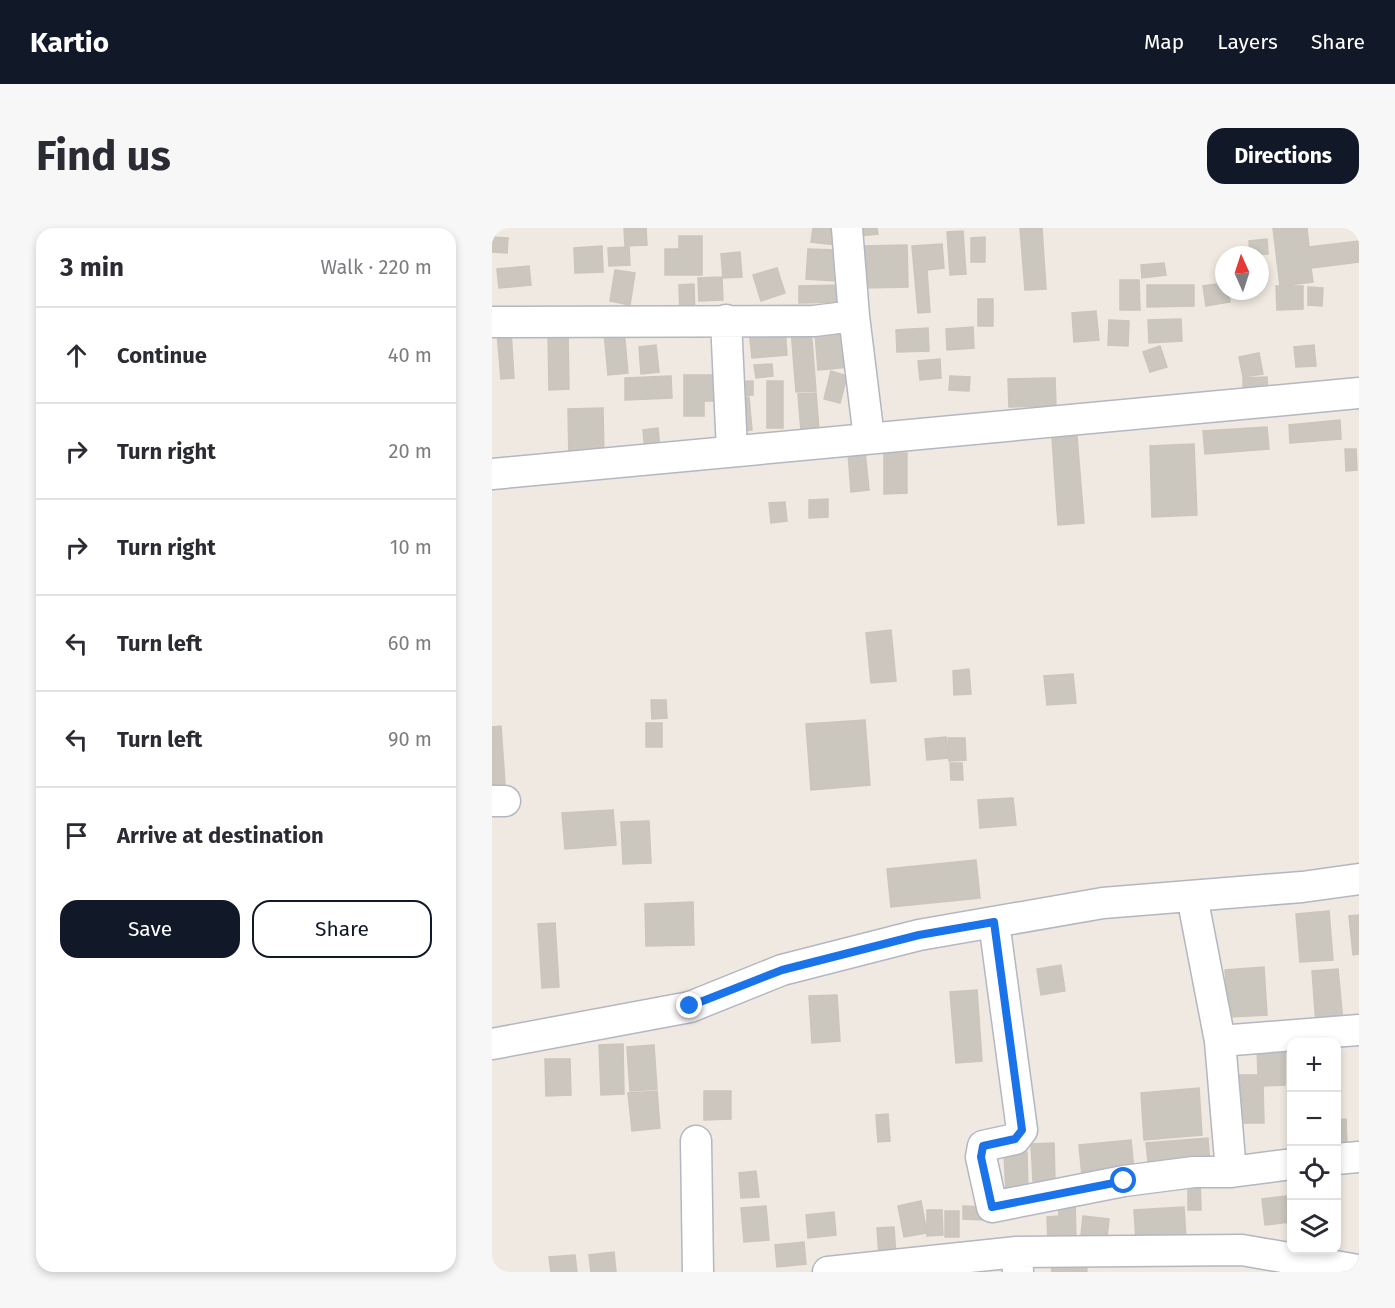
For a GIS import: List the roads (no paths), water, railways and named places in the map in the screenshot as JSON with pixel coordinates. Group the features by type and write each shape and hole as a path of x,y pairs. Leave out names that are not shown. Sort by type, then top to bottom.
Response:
{"street":[{"path":"847,228 854,316 869,438"},
{"path":"492,322 813,321 854,316"},
{"path":"726,320 732,452"},
{"path":"492,474 1359,393"},
{"path":"492,1044 690,1006 782,970 919,935 1102,903 1359,879"},
{"path":"1192,896 1220,1041 1231,1172"},
{"path":"994,922 1022,1130 1015,1139 983,1146 981,1157 992,1207 1124,1181 1194,1172 1231,1172 1287,1165"},
{"path":"1220,1041 1359,1030"},
{"path":"696,1141 698,1272"},
{"path":"1341,1159 1359,1157"},
{"path":"828,1272 1242,1250 1358,1270"}]}
